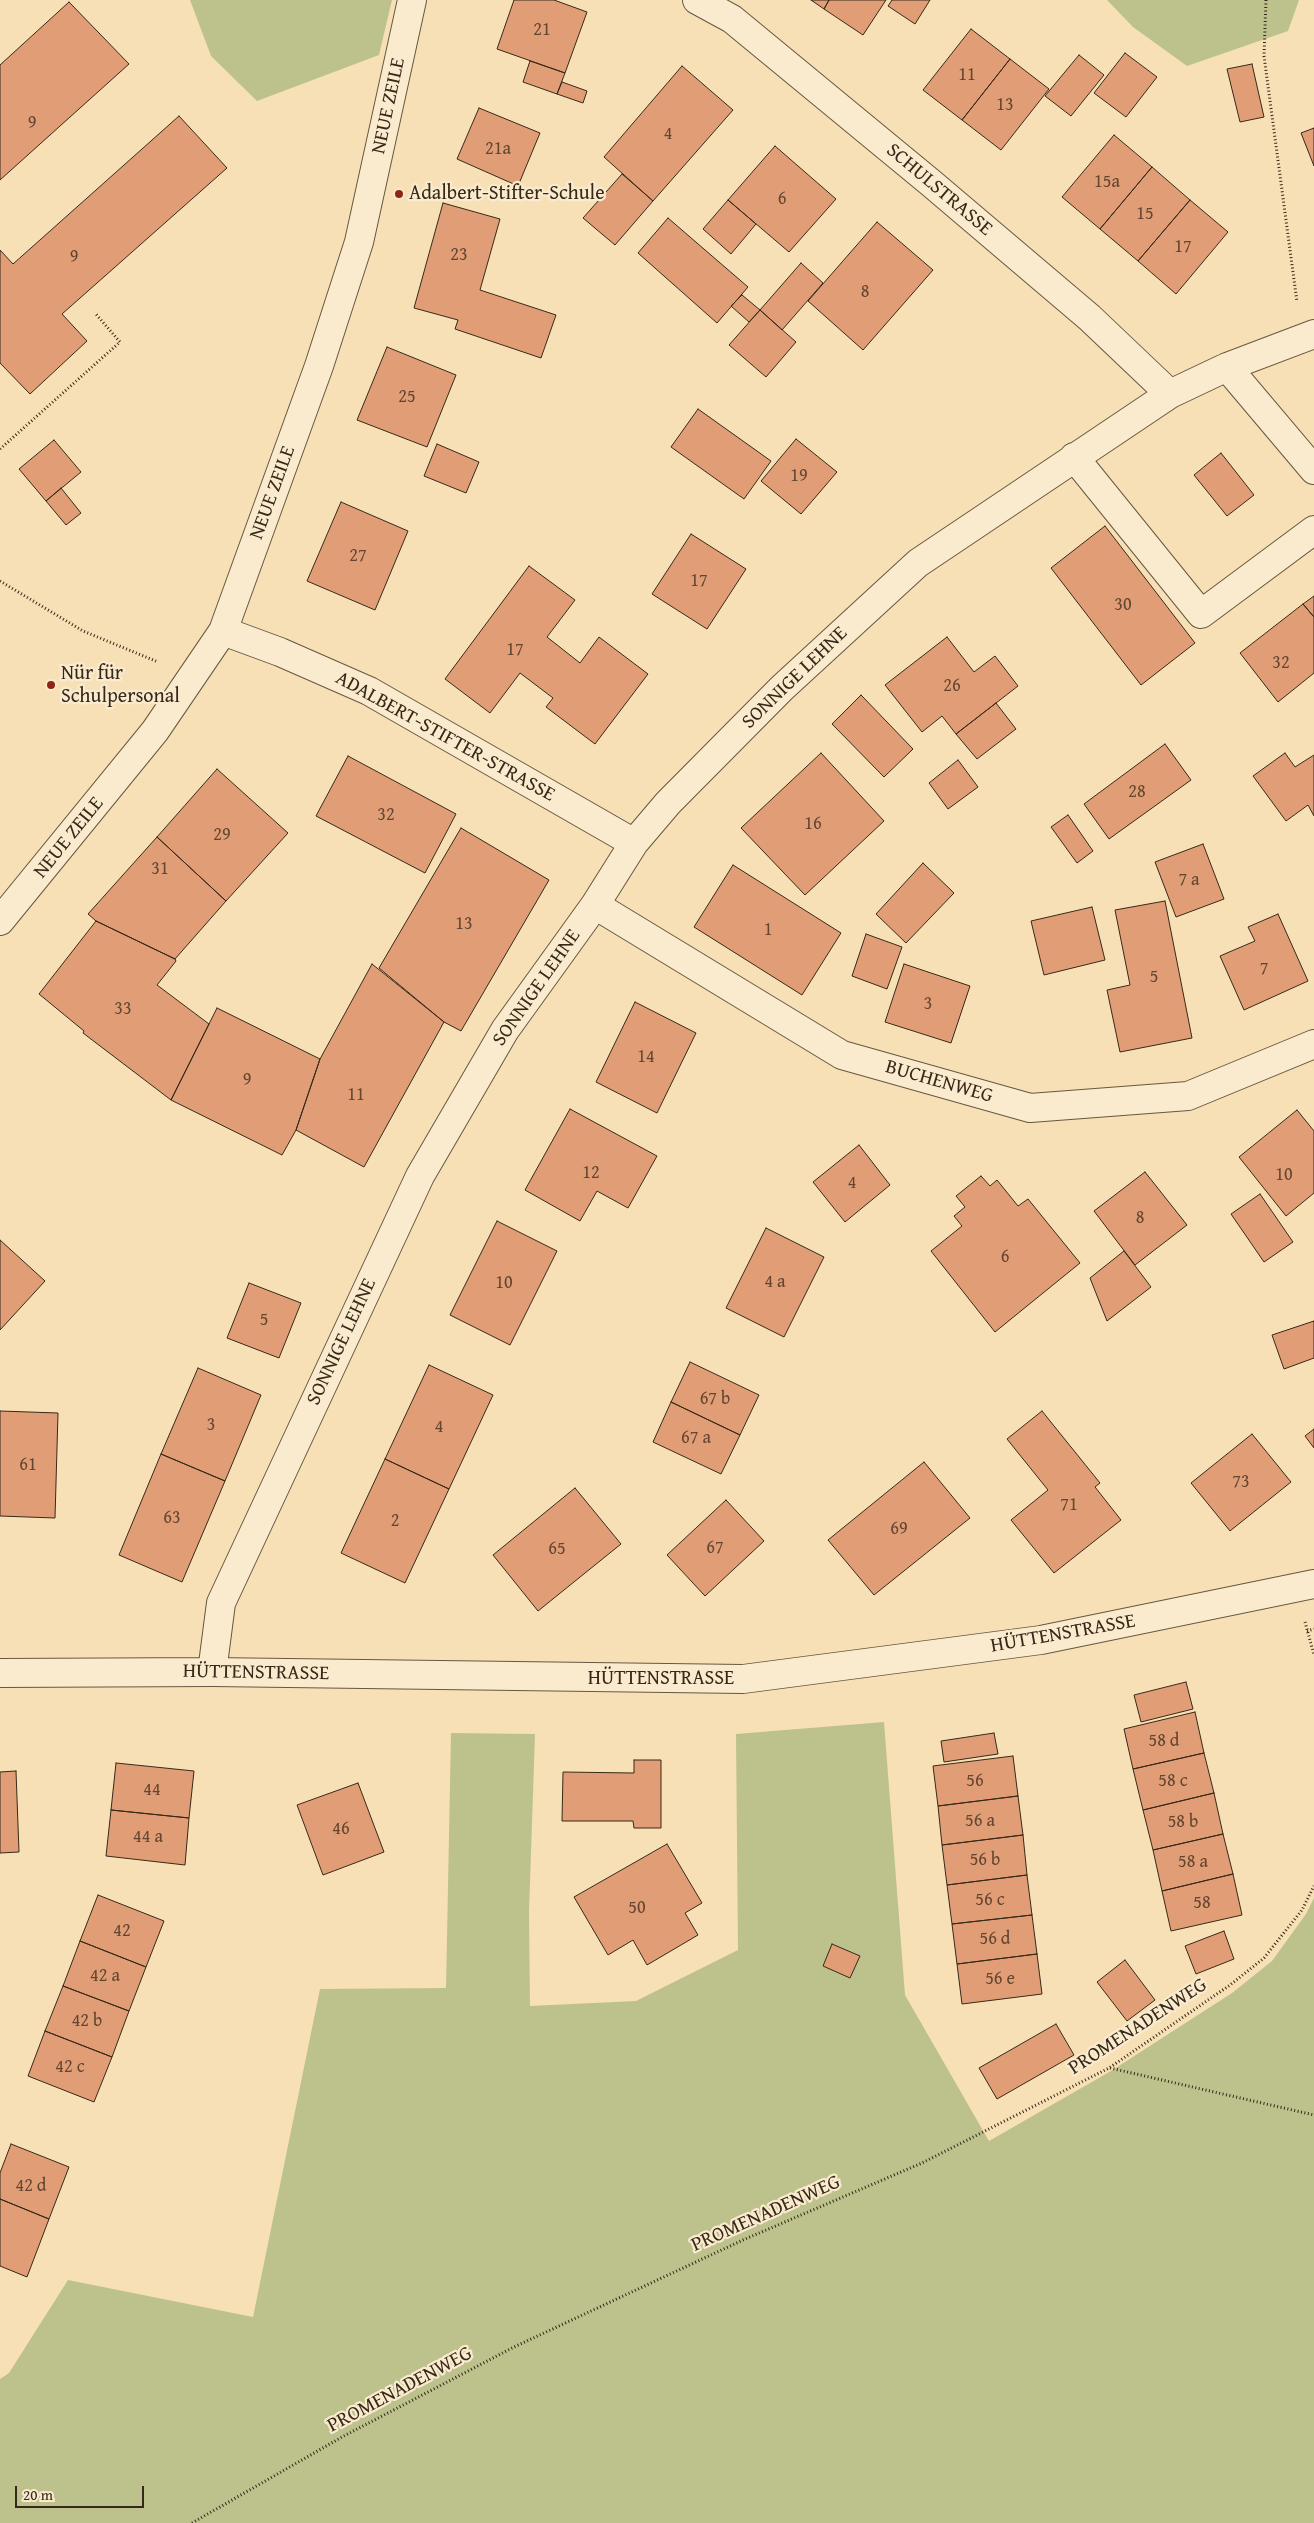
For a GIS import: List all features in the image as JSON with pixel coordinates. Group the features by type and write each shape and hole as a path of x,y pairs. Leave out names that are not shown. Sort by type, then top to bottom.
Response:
{"street":[{"name":"NEUE ZEILE","path":"0,921 155,731 223,631 319,366 359,242 412,0"},
{"name":"SCHULSTRASSE","path":"697,0 732,19 931,183 1090,318 1170,394"},
{"name":"SONNIGE LEHNE","path":"212,1672 222,1603 420,1176 505,1030 594,905 634,843 668,804 782,688 918,563 1074,456 1170,394 1227,367 1309,335"},
{"path":"1227,367 1314,470"},
{"path":"1074,456 1201,614 1314,530"},
{"name":"ADALBERT-STIFTER-STRASSE","path":"223,631 280,652 369,691 634,843"},
{"name":"BUCHENWEG","path":"594,905 842,1055 1030,1108 1188,1096 1314,1044"},
{"name":"HÜTTENSTRASSE","path":"0,1673 212,1672 453,1677 743,1679 1041,1640 1314,1584"}],"path":[{"path":"1266,0 1264,56 1298,304 1309,335"},
{"path":"0,449 120,342 95,313"},
{"path":"0,581 83,631 193,676"},
{"path":"1314,1629 1307,1631 1314,1655"},
{"name":"PROMENADENWEG","path":"192,2523 342,2437 514,2347 743,2240 922,2163 1109,2068 1230,1985 1264,1958 1302,1910 1314,1886"},
{"path":"1109,2068 1314,2115"}],"green space":[{"path":"190,0 392,0 379,55 257,101 211,56"},
{"path":"1107,0 1299,0 1288,31 1187,66 1133,27"},
{"path":"884,1722 905,1995 989,2141 1111,2071 1232,1993 1272,1961 1306,1914 1314,1898 1314,2523 0,2523 0,2379 9,2373 68,2280 253,2317 320,1989 446,1988 451,1733 535,1734 529,1912 530,2006 636,2001 738,1950 736,1734"}],"building":[{"path":"514,0 554,0 587,12 565,73 497,49"},
{"path":"811,0 829,0 824,9"},
{"path":"829,0 886,0 863,35 824,9"},
{"path":"892,0 930,0 915,24 888,6"},
{"path":"69,2 129,64 0,180 0,65"},
{"path":"971,29 1010,59 962,120 923,90"},
{"path":"1125,53 1157,77 1126,117 1094,93"},
{"path":"1079,55 1104,75 1071,116 1045,96"},
{"path":"1010,59 1049,89 1001,150 962,120"},
{"path":"530,61 565,73 557,94 523,82"},
{"path":"1252,64 1264,117 1240,122 1227,69"},
{"path":"682,66 733,110 653,201 604,157"},
{"path":"562,82 587,91 583,103 557,94"},
{"path":"479,108 540,133 518,186 457,159"},
{"path":"179,116 227,168 62,314 87,341 30,394 0,363 0,250 13,264"},
{"path":"1314,128 1314,166 1301,133"},
{"path":"1114,135 1152,167 1100,229 1062,197"},
{"path":"775,146 836,199 789,252 728,200"},
{"path":"1152,167 1190,200 1138,261 1100,229"},
{"path":"622,174 653,201 615,245 583,218"},
{"path":"728,200 756,224 731,254 703,229"},
{"path":"1190,200 1228,232 1176,294 1138,261"},
{"path":"443,203 500,219 480,290 556,315 541,358 455,329 458,320 414,308"},
{"path":"668,218 748,287 717,323 638,253"},
{"path":"877,222 933,270 863,350 808,301"},
{"path":"801,263 823,283 782,330 760,310"},
{"path":"742,295 760,310 749,322 731,306"},
{"path":"760,310 796,342 766,377 729,345"},
{"path":"387,347 456,375 427,447 357,420"},
{"path":"698,409 771,461 744,499 671,447"},
{"path":"796,439 837,472 801,514 761,481"},
{"path":"54,440 81,472 46,501 19,469"},
{"path":"437,444 479,462 466,493 424,476"},
{"path":"1221,453 1254,495 1227,516 1194,475"},
{"path":"61,488 81,513 66,525 46,501"},
{"path":"341,502 408,531 375,610 307,581"},
{"path":"1105,526 1195,643 1141,685 1051,568"},
{"path":"691,534 746,569 707,629 652,594"},
{"path":"529,566 575,600 547,637 580,663 599,637 648,674 595,744 546,707 553,698 520,673 490,713 445,679"},
{"path":"1314,596 1314,617 1303,604"},
{"path":"1303,604 1314,617 1314,673 1278,702 1240,653"},
{"path":"947,637 974,672 995,656 1018,686 956,734 942,716 922,732 885,685"},
{"path":"861,695 913,749 884,777 832,724"},
{"path":"996,703 1016,729 977,759 956,734"},
{"path":"1165,744 1191,780 1109,839 1084,804"},
{"path":"821,753 884,821 805,895 741,828"},
{"path":"1285,753 1295,767 1314,755 1314,816 1308,805 1286,821 1253,776"},
{"path":"348,756 456,814 425,873 316,816"},
{"path":"958,760 978,787 948,809 929,783"},
{"path":"217,769 288,833 226,901 157,837"},
{"path":"1068,815 1093,851 1077,863 1051,827"},
{"path":"461,828 549,880 461,1031 444,1022 379,968"},
{"path":"157,837 226,901 175,959 96,921 88,914"},
{"path":"1203,844 1224,899 1176,917 1155,862"},
{"path":"923,863 954,893 906,943 876,914"},
{"path":"733,865 841,933 802,995 694,927"},
{"path":"1165,901 1192,1038 1120,1052 1107,990 1130,985 1115,910"},
{"path":"1092,907 1105,960 1044,975 1031,921"},
{"path":"1278,914 1308,981 1244,1010 1220,956 1255,941 1248,927"},
{"path":"96,921 175,959 176,961 157,985 209,1024 171,1100 83,1033 84,1031 39,994"},
{"path":"866,934 902,947 887,989 852,976"},
{"path":"372,964 444,1022 364,1167 296,1130 320,1059"},
{"path":"904,964 970,986 951,1043 885,1022"},
{"path":"635,1002 696,1033 657,1113 596,1082"},
{"path":"217,1008 320,1059 296,1130 282,1155 171,1100"},
{"path":"570,1109 657,1156 628,1208 597,1191 580,1221 525,1190"},
{"path":"1297,1110 1314,1131 1314,1193 1286,1216 1239,1157"},
{"path":"859,1145 890,1185 845,1222 813,1182"},
{"path":"1145,1172 1187,1225 1135,1265 1094,1211"},
{"path":"981,1176 990,1186 997,1180 1018,1206 1028,1199 1080,1263 995,1332 931,1251 962,1226 954,1216 965,1207 956,1196"},
{"path":"1260,1194 1293,1242 1264,1262 1231,1214"},
{"path":"497,1221 557,1251 510,1345 450,1315"},
{"path":"766,1228 824,1257 784,1337 726,1308"},
{"path":"0,1240 45,1281 0,1330"},
{"path":"1124,1251 1151,1287 1107,1321 1090,1278"},
{"path":"249,1283 301,1303 279,1358 227,1338"},
{"path":"1314,1321 1314,1358 1284,1369 1272,1335"},
{"path":"690,1362 759,1395 740,1435 671,1402"},
{"path":"429,1365 493,1395 449,1489 385,1459"},
{"path":"198,1368 261,1395 225,1481 161,1454"},
{"path":"671,1402 740,1435 721,1474 653,1442"},
{"path":"0,1411 58,1413 55,1518 0,1516"},
{"path":"1042,1411 1100,1483 1095,1487 1121,1520 1054,1573 1011,1520 1048,1490 1007,1439"},
{"path":"1314,1429 1314,1448 1305,1436"},
{"path":"1252,1434 1291,1482 1230,1531 1191,1483"},
{"path":"161,1454 225,1481 182,1582 119,1555"},
{"path":"385,1459 449,1489 405,1583 341,1553"},
{"path":"924,1462 970,1518 874,1595 828,1540"},
{"path":"575,1488 621,1544 538,1611 493,1555"},
{"path":"726,1500 764,1541 705,1596 667,1555"},
{"path":"1186,1682 1193,1709 1141,1722 1134,1695"},
{"path":"1195,1712 1204,1753 1133,1769 1124,1729"},
{"path":"994,1733 998,1754 944,1762 941,1741"},
{"path":"1204,1753 1214,1793 1143,1810 1133,1769"},
{"path":"1013,1756 1018,1796 938,1806 933,1766"},
{"path":"634,1760 661,1760 661,1828 634,1828 633,1821 562,1821 563,1772 634,1773"},
{"path":"116,1763 194,1771 189,1818 111,1810"},
{"path":"16,1771 19,1852 0,1853 0,1772"},
{"path":"358,1783 384,1852 323,1875 297,1805"},
{"path":"1214,1793 1223,1834 1153,1850 1143,1810"},
{"path":"1018,1796 1023,1835 942,1845 938,1806"},
{"path":"111,1810 189,1818 185,1865 106,1856"},
{"path":"1223,1834 1233,1874 1162,1891 1153,1850"},
{"path":"1023,1835 1027,1875 947,1885 942,1845"},
{"path":"667,1844 702,1903 685,1913 698,1935 647,1965 633,1940 608,1955 574,1897"},
{"path":"1233,1874 1242,1915 1171,1931 1162,1891"},
{"path":"1027,1875 1032,1915 952,1924 947,1885"},
{"path":"98,1895 164,1921 146,1967 80,1941"},
{"path":"1032,1915 1037,1954 957,1964 952,1924"},
{"path":"1224,1931 1234,1959 1196,1974 1185,1946"},
{"path":"80,1941 146,1967 129,2011 63,1986"},
{"path":"832,1944 860,1956 850,1978 823,1966"},
{"path":"1037,1954 1042,1994 962,2004 957,1964"},
{"path":"1125,1960 1155,2000 1127,2021 1097,1982"},
{"path":"63,1986 129,2011 112,2057 45,2031"},
{"path":"1056,2024 1074,2055 997,2099 979,2068"},
{"path":"45,2031 112,2057 94,2102 28,2076"},
{"path":"11,2144 69,2167 49,2219 0,2199 0,2173"},
{"path":"0,2199 49,2219 27,2277 0,2266"}],"place":[{"name":"Adalbert-Stifter-Schule","path":"399,194"},
{"name":"Nür für Schulpersonal","path":"51,685"}]}
